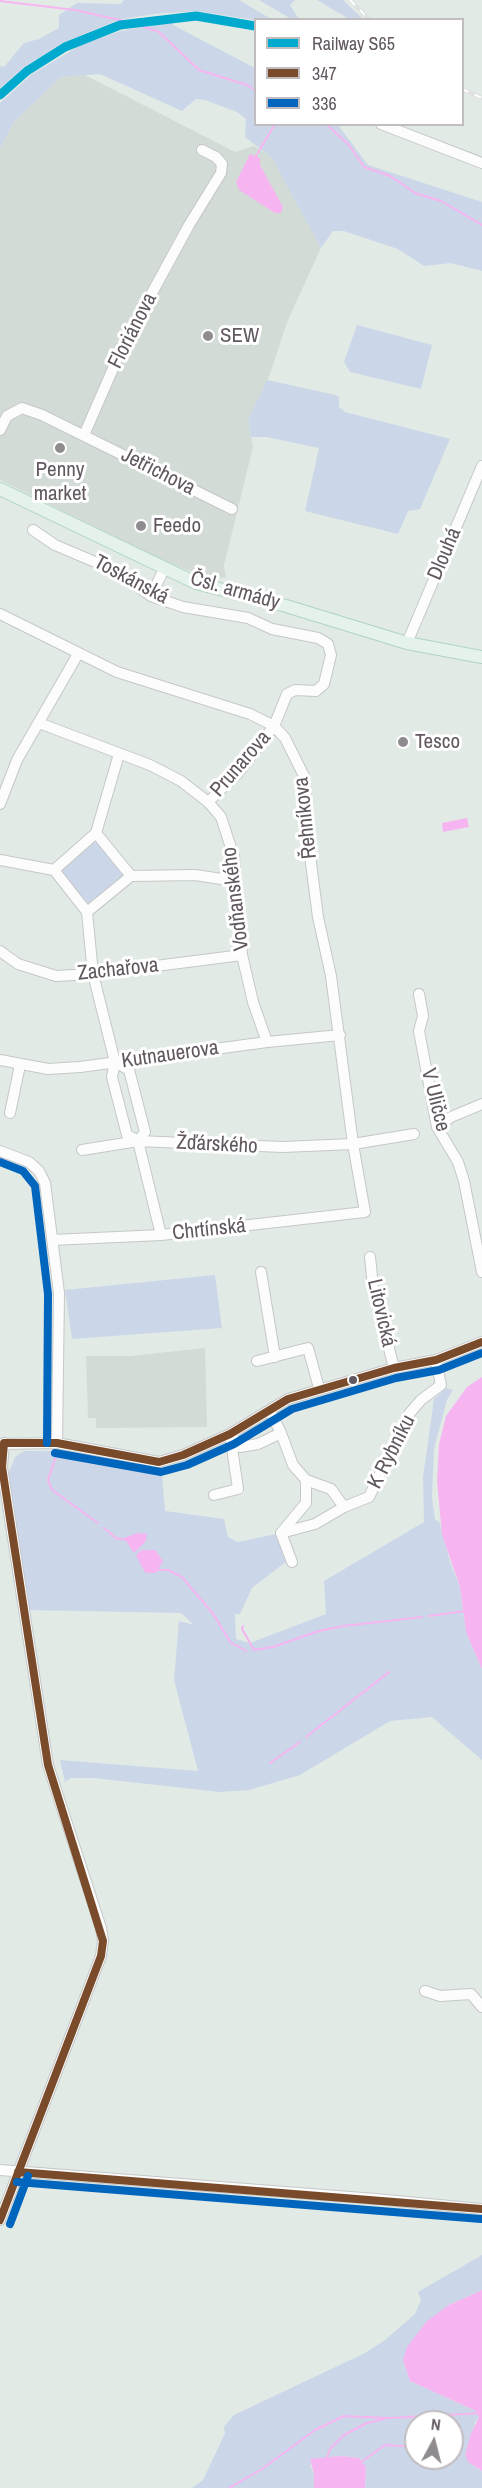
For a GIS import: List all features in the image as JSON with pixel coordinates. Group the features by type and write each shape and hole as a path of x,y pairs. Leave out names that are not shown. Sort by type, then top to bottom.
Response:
{"main road":[{"name":"Čsl. armády","path":"0,489 164,569 217,590 286,606 407,643 482,656"}],"street":[{"path":"386,126 482,163"},
{"name":"Floriánova","path":"84,435 123,348 189,225 221,173 222,164 216,157 202,150"},
{"path":"0,430 8,416 22,408 84,435"},
{"name":"Jetřichova","path":"84,435 232,509"},
{"name":"Dlouhá","path":"407,643 482,466"},
{"name":"Toskánská","path":"33,530 54,544 114,570 150,596 183,607 248,618 272,629 318,638 328,644 331,655 324,684 316,691 295,690 287,694 274,726"},
{"path":"150,596 164,569"},
{"name":"Řehníkova","path":"0,614 117,672 250,714 274,726 285,738 304,776 308,840 318,916 340,1035 353,1144 365,1212"},
{"path":"0,804 17,760 78,654"},
{"name":"Vodňanského","path":"39,723 150,765 181,781 208,802 221,817 234,857 234,881 242,955 253,1002 267,1042"},
{"name":"Prunarova","path":"208,802 238,773 274,726"},
{"path":"54,870 96,833 119,754"},
{"path":"96,833 131,876"},
{"path":"0,860 54,870 87,912 93,974 115,1062 112,1077 127,1135 138,1141 161,1235"},
{"path":"87,912 131,876 195,875 234,881"},
{"name":"Zachařova","path":"0,951 18,964 56,976 93,974 242,955"},
{"name":"V Uličce","path":"419,994 423,1016 419,1031 438,1127 458,1162 464,1181 482,1272"},
{"name":"Kutnauerova","path":"0,1060 48,1069 340,1035"},
{"path":"115,1062 129,1070 145,1132 138,1141"},
{"path":"10,1113 20,1065"},
{"path":"438,1127 451,1117 482,1104"},
{"name":"Žďárského","path":"82,1150 138,1141 283,1148 353,1144 414,1134"},
{"path":"0,1151 29,1162 39,1171 45,1183 59,1293 57,1443"},
{"name":"Chrtínská","path":"52,1240 161,1235 365,1212"},
{"name":"Litovická","path":"370,1257 373,1286 394,1368"},
{"path":"258,1276 275,1357"},
{"name":"Litovická","path":"2,1443 57,1443 159,1462 183,1455 230,1434 288,1399 319,1388 394,1368 436,1360 482,1342"},
{"path":"257,1361 308,1348 319,1388"},
{"name":"K Rybníku","path":"281,1533 315,1524 344,1507 369,1497 409,1414 421,1400 441,1385 436,1360"},
{"path":"270,1411 293,1465 306,1480 331,1490 344,1507"},
{"path":"230,1434 240,1447 258,1444 281,1433"},
{"path":"214,1495 237,1489 230,1434"},
{"path":"0,2220 100,1956 103,1941 101,1928 48,1765 2,1467 2,1443"},
{"path":"292,1562 281,1533 306,1503 306,1480"},
{"path":"425,1991 440,1996 477,1993 482,2007"},
{"path":"0,2170 482,2209"}],"shaded area":[{"path":"124,0 239,0 269,18 254,18 254,20 196,11 154,14 118,20 62,43 24,67 0,88 0,66 4,67 24,43 39,39 59,28 59,15 77,3 121,4"},
{"path":"259,0 295,0 290,5 298,18 289,18"},
{"path":"317,0 343,0 362,18 347,18"},
{"path":"173,22 173,25 254,67 254,126 339,126 368,165 482,202 482,271 450,263 424,266 398,249 344,231 333,231 321,248 272,158 245,137 246,119 237,112 205,100 196,99 182,111 100,74 61,77 14,122 0,148 0,103 31,75 84,43 121,31"},
{"path":"85,75 235,152 254,146 272,157 321,248 287,322 270,374 248,420 253,447 224,565 226,578 200,575 164,561 0,480 0,148 14,122 61,77"},
{"path":"250,154 260,158 260,165 283,207 281,213 275,213 239,190 236,182"},
{"path":"357,325 432,345 421,389 350,372 344,362"},
{"path":"267,380 335,395 339,397 339,407 345,412 450,439 420,509 408,511 398,534 305,511 319,448 266,437 251,437 248,420"},
{"path":"467,818 469,827 443,832 442,823"},
{"path":"91,842 99,843 123,875 121,880 88,903 60,872"},
{"path":"215,1275 222,1328 72,1339 65,1290"},
{"path":"205,1348 207,1427 96,1428 96,1418 88,1418 86,1356 130,1356"},
{"path":"482,1377 482,1669 466,1632 460,1587 442,1535 437,1481 439,1444 446,1416 467,1387"},
{"path":"447,1388 453,1390 447,1400 434,1449 432,1497 435,1520 439,1521 450,1562 460,1587 466,1632 482,1669 482,1760 432,1717 390,1721 300,1775 249,1790 220,1792 93,1778 71,1778 65,1782 60,1760 198,1771 174,1680 179,1621 194,1625 181,1613 26,1610 8,1475 15,1457 24,1451 75,1451 128,1464 138,1471 157,1471 162,1474 165,1511 224,1519 228,1537 238,1542 276,1534 287,1561 252,1588 240,1614 235,1614 236,1639 250,1643 326,1614 324,1581 424,1522 423,1477 434,1399"},
{"path":"137,1533 147,1534 146,1541 134,1553 124,1538"},
{"path":"141,1550 155,1550 163,1561 156,1573 146,1573 142,1567 136,1555"},
{"path":"482,2255 482,2290 449,2305 403,2360 410,2381 476,2411 479,2417 475,2422 468,2462 482,2471 482,2488 365,2488 366,2467 359,2458 340,2456 324,2458 310,2465 314,2474 314,2488 192,2488 203,2480 225,2433 224,2427 234,2415 365,2353 385,2340 415,2314 421,2300 418,2292"},
{"path":"482,2290 482,2471 468,2462 465,2455 470,2436 479,2417 476,2411 410,2381 403,2360 407,2347 427,2321 449,2305"},
{"path":"340,2456 359,2458 366,2467 365,2488 314,2488 314,2474 310,2459"}],"waterway":[{"path":"0,1 75,10 133,23 159,32 199,70 247,85 254,89"},
{"path":"256,156 274,126"},
{"path":"328,126 349,145 364,167 390,176 415,193 441,201 482,225"},
{"path":"62,1431 62,1437"},
{"path":"58,1450 48,1480 52,1490 98,1523"},
{"path":"104,1528 116,1538 126,1540"},
{"path":"158,1570 168,1570 182,1577 214,1615 230,1642 246,1651"},
{"path":"429,1616 465,1611"},
{"path":"254,1650 273,1647 319,1631 343,1626 422,1617"},
{"path":"243,1626 242,1629 254,1650"},
{"path":"306,1737 389,1672"},
{"path":"270,1763 300,1742"},
{"path":"229,2488 262,2469 315,2430 344,2416 389,2418 482,2413"},
{"path":"327,2457 330,2449 344,2435 367,2423 384,2419"},
{"path":"361,2462 385,2445 404,2446"}],"railway":[{"path":"350,0 368,18"},
{"path":"464,90 482,98"}],"rail line":[{"name":"S65","path":"0,95 27,71 65,47 120,25 196,16 254,26"}],"transit line":[{"name":"336","path":"0,1162 23,1171 35,1186 48,1294 47,1443"},
{"name":"347","path":"4,1443 57,1443 159,1462 183,1455 230,1434 288,1399 394,1368 436,1360 482,1342"},
{"name":"336","path":"55,1453 161,1472 187,1465 234,1444 292,1409 396,1378 439,1370 482,1353"},
{"name":"347","path":"0,2220 101,1956 103,1941 48,1765 2,1467 4,1443"},
{"name":"347","path":"18,2172 482,2209"},
{"name":"336","path":"10,2224 28,2176"},
{"name":"336","path":"17,2182 481,2219"}],"place":[{"name":"SEW","path":"208,336"},
{"name":"Penny market","path":"60,448"},
{"name":"Feedo","path":"141,526"},
{"name":"Tesco","path":"403,742"}]}
